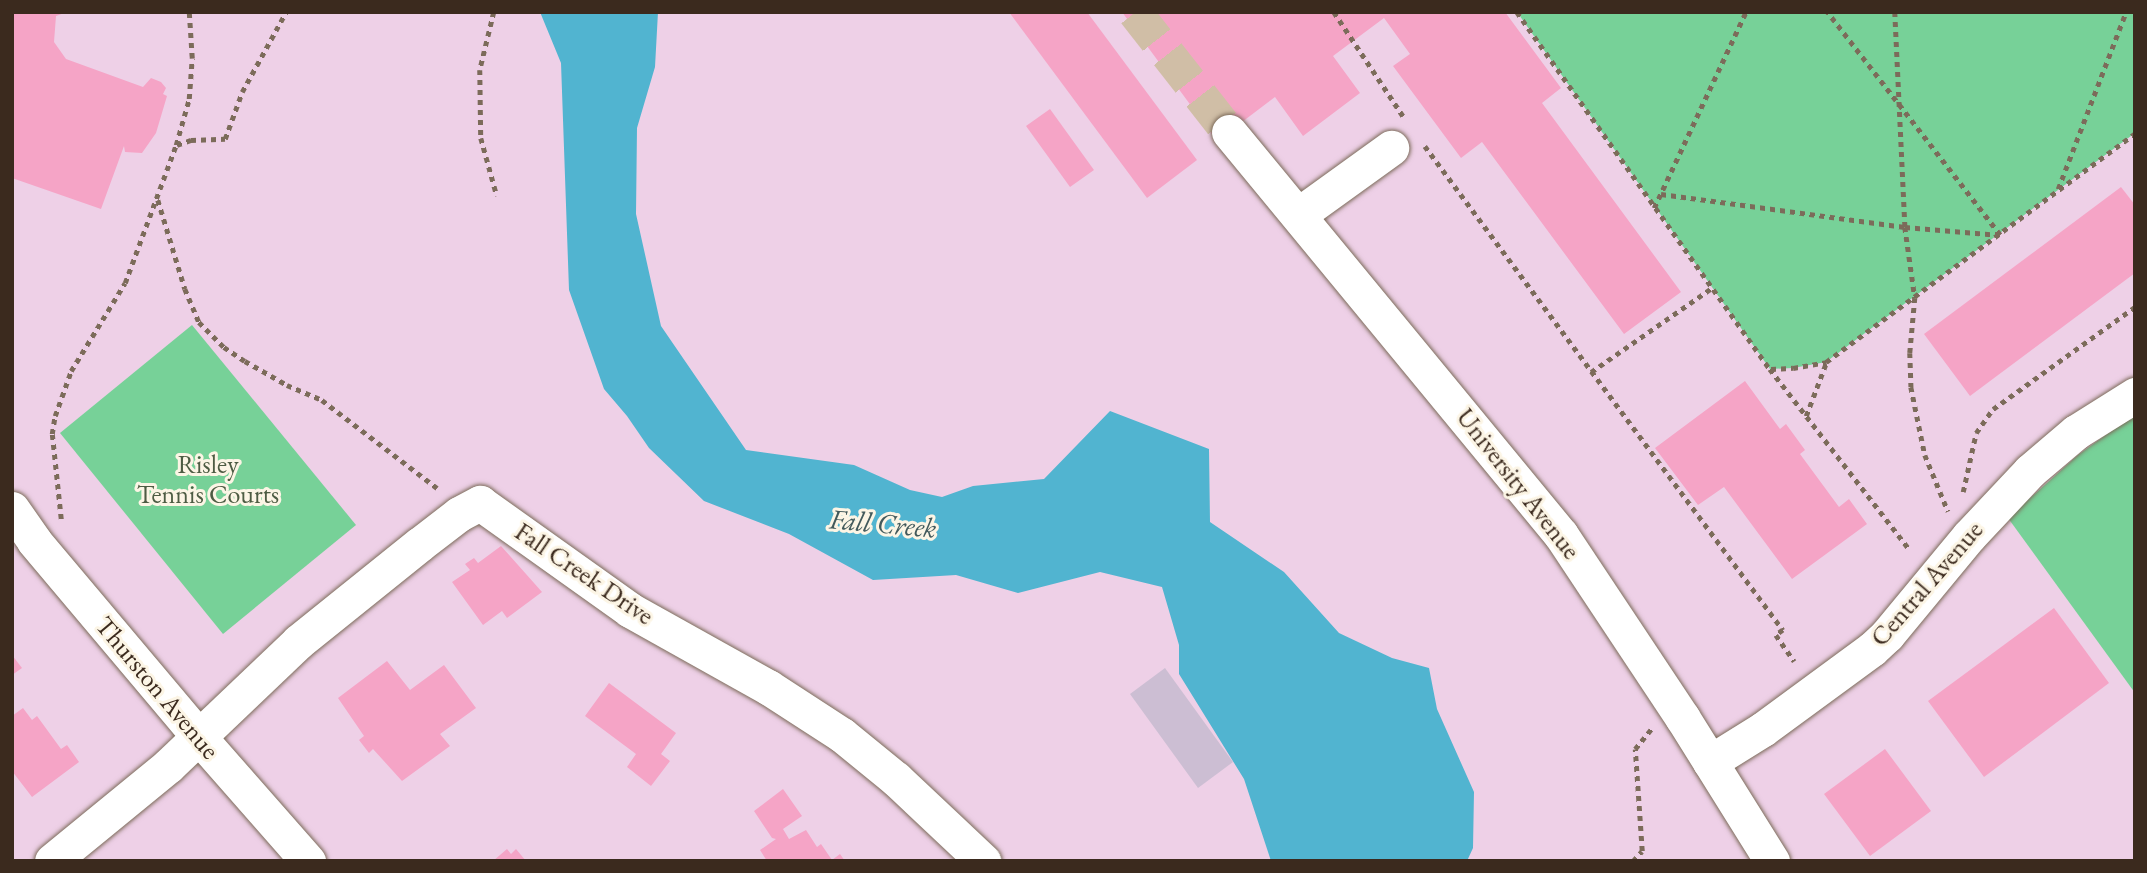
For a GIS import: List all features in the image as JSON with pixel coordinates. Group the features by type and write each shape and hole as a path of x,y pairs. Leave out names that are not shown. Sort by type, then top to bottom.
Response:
{"street":[{"name":"University Avenue","path":"1229,132 1561,535 1772,861"},
{"path":"1298,215 1403,139"},
{"name":"Central Avenue","path":"1710,762 1763,729 1872,649 2030,471 2076,432 2135,395"},
{"path":"52,861 168,766 298,642 459,514 480,503"},
{"name":"Fall Creek Drive","path":"480,503 630,610 768,687 842,735 896,779 983,861"},
{"name":"Thurston Avenue","path":"12,509 34,541 198,736 308,861"}],"path":[{"path":"61,519 52,435 55,416 71,371 125,283 176,145 189,99 192,58 188,12"},
{"path":"176,145 191,140 225,139 242,92 286,12"},
{"path":"495,12 480,70 481,138 497,197"},
{"path":"1334,12 1403,139 1591,372 1783,630 1776,635 1794,661"},
{"path":"1517,12 1654,209 1770,369 1909,549"},
{"path":"1654,209 1746,12"},
{"path":"1827,12 2000,235"},
{"path":"1895,12 1905,227 1915,298 1910,353 1916,422 1937,488 1951,517 1956,510"},
{"path":"2058,190 2126,12"},
{"path":"1770,369 1826,362 2135,133"},
{"path":"1661,194 1905,227 2000,235"},
{"path":"158,199 185,289 199,322 224,347 287,385 322,400 448,497 480,503"},
{"path":"1591,372 1712,288"},
{"path":"1961,498 1976,433 1993,409 2135,307"},
{"path":"1806,416 1826,362"},
{"path":"1633,861 1642,851 1635,749 1649,730 1661,724"}],"shaded area":[{"path":"12,12 2135,12 2135,861 12,861"},
{"path":"1165,668 1233,762 1198,788 1130,694"}],"green space":[{"path":"1517,12 2135,12 2135,133 1826,362 1770,369"},
{"name":"Risley Tennis Courts","path":"192,325 356,525 223,634 60,433"},
{"path":"2135,414 2135,693 2008,518 2078,455"}],"water":[{"name":"Fall Creek","path":"540,12 658,12 655,67 637,128 636,214 661,326 746,450 854,465 910,490 942,497 973,486 1044,479 1110,411 1209,449 1210,522 1284,572 1339,633 1392,658 1429,668 1437,709 1474,792 1473,848 1467,861 1271,861 1244,779 1179,674 1179,645 1162,587 1100,572 1018,593 956,575 873,580 789,534 704,501 649,448 604,389 569,290 561,63"}],"building":[{"path":"12,12 67,12 56,16 54,42 66,59 143,87 151,78 161,82 166,88 163,94 167,96 156,133 142,153 125,152 124,146 101,209 12,178"},
{"path":"1009,12 1087,12 1197,160 1147,198"},
{"path":"1122,12 1505,12 1561,88 1542,103 1681,292 1624,334 1482,142 1461,158 1393,66 1410,54 1384,18 1333,56 1360,93 1303,136 1275,97 1217,141"},
{"path":"1050,109 1094,170 1070,187 1026,126"},
{"path":"2121,187 2135,205 2135,273 1970,396 1924,334"},
{"path":"1745,381 1780,429 1786,424 1805,450 1800,454 1839,507 1849,499 1867,524 1792,579 1724,487 1698,505 1655,448"},
{"path":"501,546 542,592 507,618 502,611 483,625 452,582 470,570 465,564 474,558 478,563"},
{"path":"2054,608 2109,683 1984,777 1928,701"},
{"path":"12,655 22,668 12,675"},
{"path":"387,661 410,690 444,665 476,708 440,734 450,746 402,781 373,749 369,753 359,740 364,736 338,698"},
{"path":"609,683 676,733 661,754 670,761 651,786 627,767 636,754 585,716"},
{"path":"23,708 32,720 37,716 61,749 67,745 79,762 32,797 12,771 12,716"},
{"path":"1885,749 1931,811 1870,856 1824,794"},
{"path":"783,789 802,816 783,829 789,839 806,830 817,847 821,844 832,860 840,854 845,861 767,861 760,850 776,839 772,838 754,811"},
{"path":"507,849 511,854 516,849 526,861 493,861"}],"tunnel":[{"path":"1135,12 1229,132"}]}
